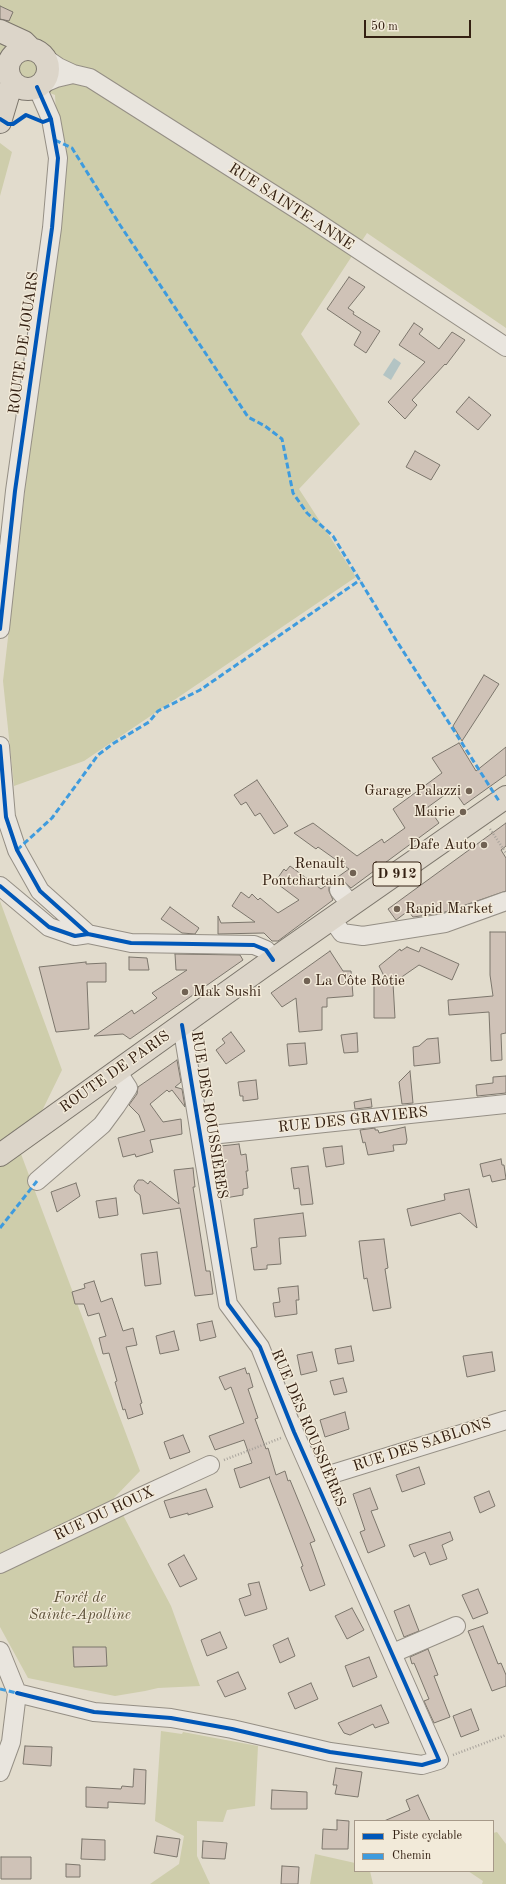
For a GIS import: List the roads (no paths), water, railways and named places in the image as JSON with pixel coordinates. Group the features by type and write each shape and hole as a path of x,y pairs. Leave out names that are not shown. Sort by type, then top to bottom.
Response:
{"main road":[{"path":"0,31 24,42 38,53 48,69 48,74 37,87 1,119"},
{"path":"1,119 5,101 6,67 13,54 18,51 38,53"},
{"path":"6,67 21,88 37,87"},
{"name":"ROUTE DE PARIS","path":"0,1155 273,960 332,920 346,898 506,797"}],"street":[{"name":"RUE SAINTE-ANNE","path":"38,53 58,67 72,74 90,78 306,215 506,346"},
{"name":"RUE SAINTE-ANNE","path":"37,87 56,78 72,74"},
{"name":"ROUTE DE JOUARS","path":"0,629 15,491 52,228 58,158 51,120 37,87"},
{"path":"0,746 6,817 17,850 40,892 88,934"},
{"path":"0,886 49,927 75,936 88,934 131,943 254,945 266,950 273,960"},
{"path":"332,920 342,933 363,936 445,923 506,901"},
{"name":"RUE DES ROUSSIÈRES","path":"17,1693 94,1712 171,1718 232,1729 330,1752 422,1765 439,1760 294,1432 260,1347 228,1304 182,1025"},
{"path":"37,1181 102,1124 116,1106 128,1088 117,1071"},
{"name":"RUE DES GRAVIERS","path":"201,1136 506,1104"},
{"name":"RUE DES SABLONS","path":"316,1479 506,1420"},
{"name":"RUE DU HOUX","path":"0,1564 210,1465"},
{"path":"393,1653 456,1626"},
{"path":"0,1651 17,1693 11,1742 0,1772"}],"place":[{"name":"Garage Palazzi","path":"469,791"},
{"name":"Mairie","path":"463,812"},
{"name":"Dafe Auto","path":"484,845"},
{"name":"Renault Pontchartain","path":"353,873"},
{"name":"Rapid Market","path":"397,909"},
{"name":"La Côte Rôtie","path":"307,981"},
{"name":"Mak Sushi","path":"185,992"}],"park label":[{"name":"Forêt de Sainte-Apolline","path":"80,1606"}]}
